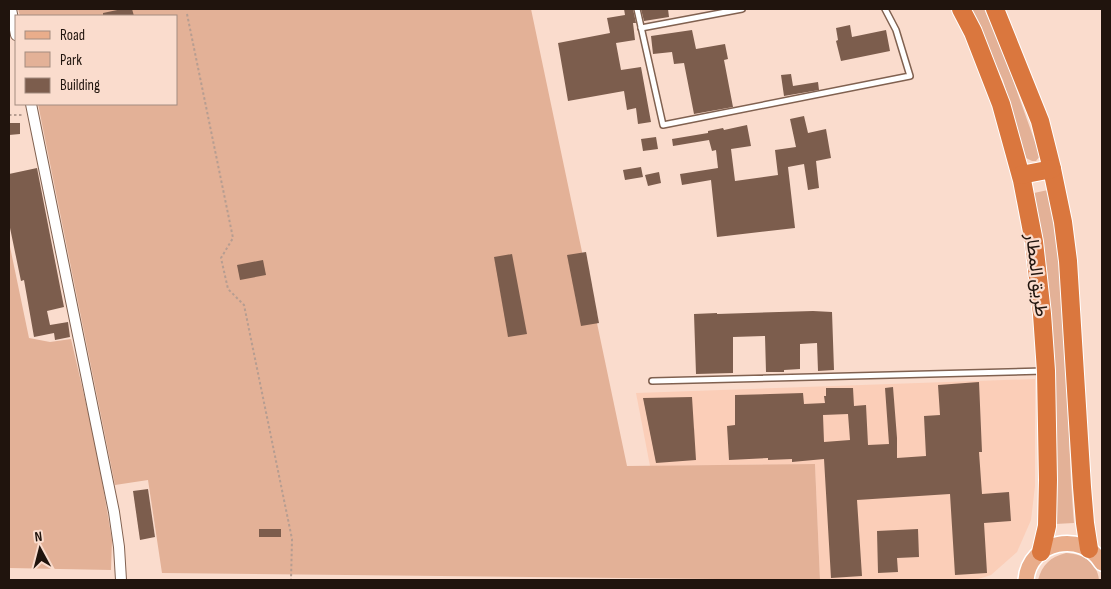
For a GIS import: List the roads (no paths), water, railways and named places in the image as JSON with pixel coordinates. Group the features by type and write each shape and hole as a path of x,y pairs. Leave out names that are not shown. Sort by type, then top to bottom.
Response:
{"highway":[{"name":"طريق المطار","path":"961,9 973,32 1001,104 1020,176 1034,242 1046,371 1048,507 1047,526 1041,552"},
{"name":"طريق المطار","path":"996,9 1040,121 1063,222 1068,261 1082,487 1089,549"},
{"path":"1020,176 1052,170"}],"main road":[{"path":"1023,579 1041,552 1052,546 1064,543 1077,544 1089,549 1102,563"}],"street":[{"path":"11,9 15,30"},
{"path":"31,105 114,512 120,547 121,580"}],"lane":[{"path":"637,9 663,125 910,76 896,30 885,9"},
{"path":"641,28 742,9"},
{"path":"652,381 1046,371"}]}
